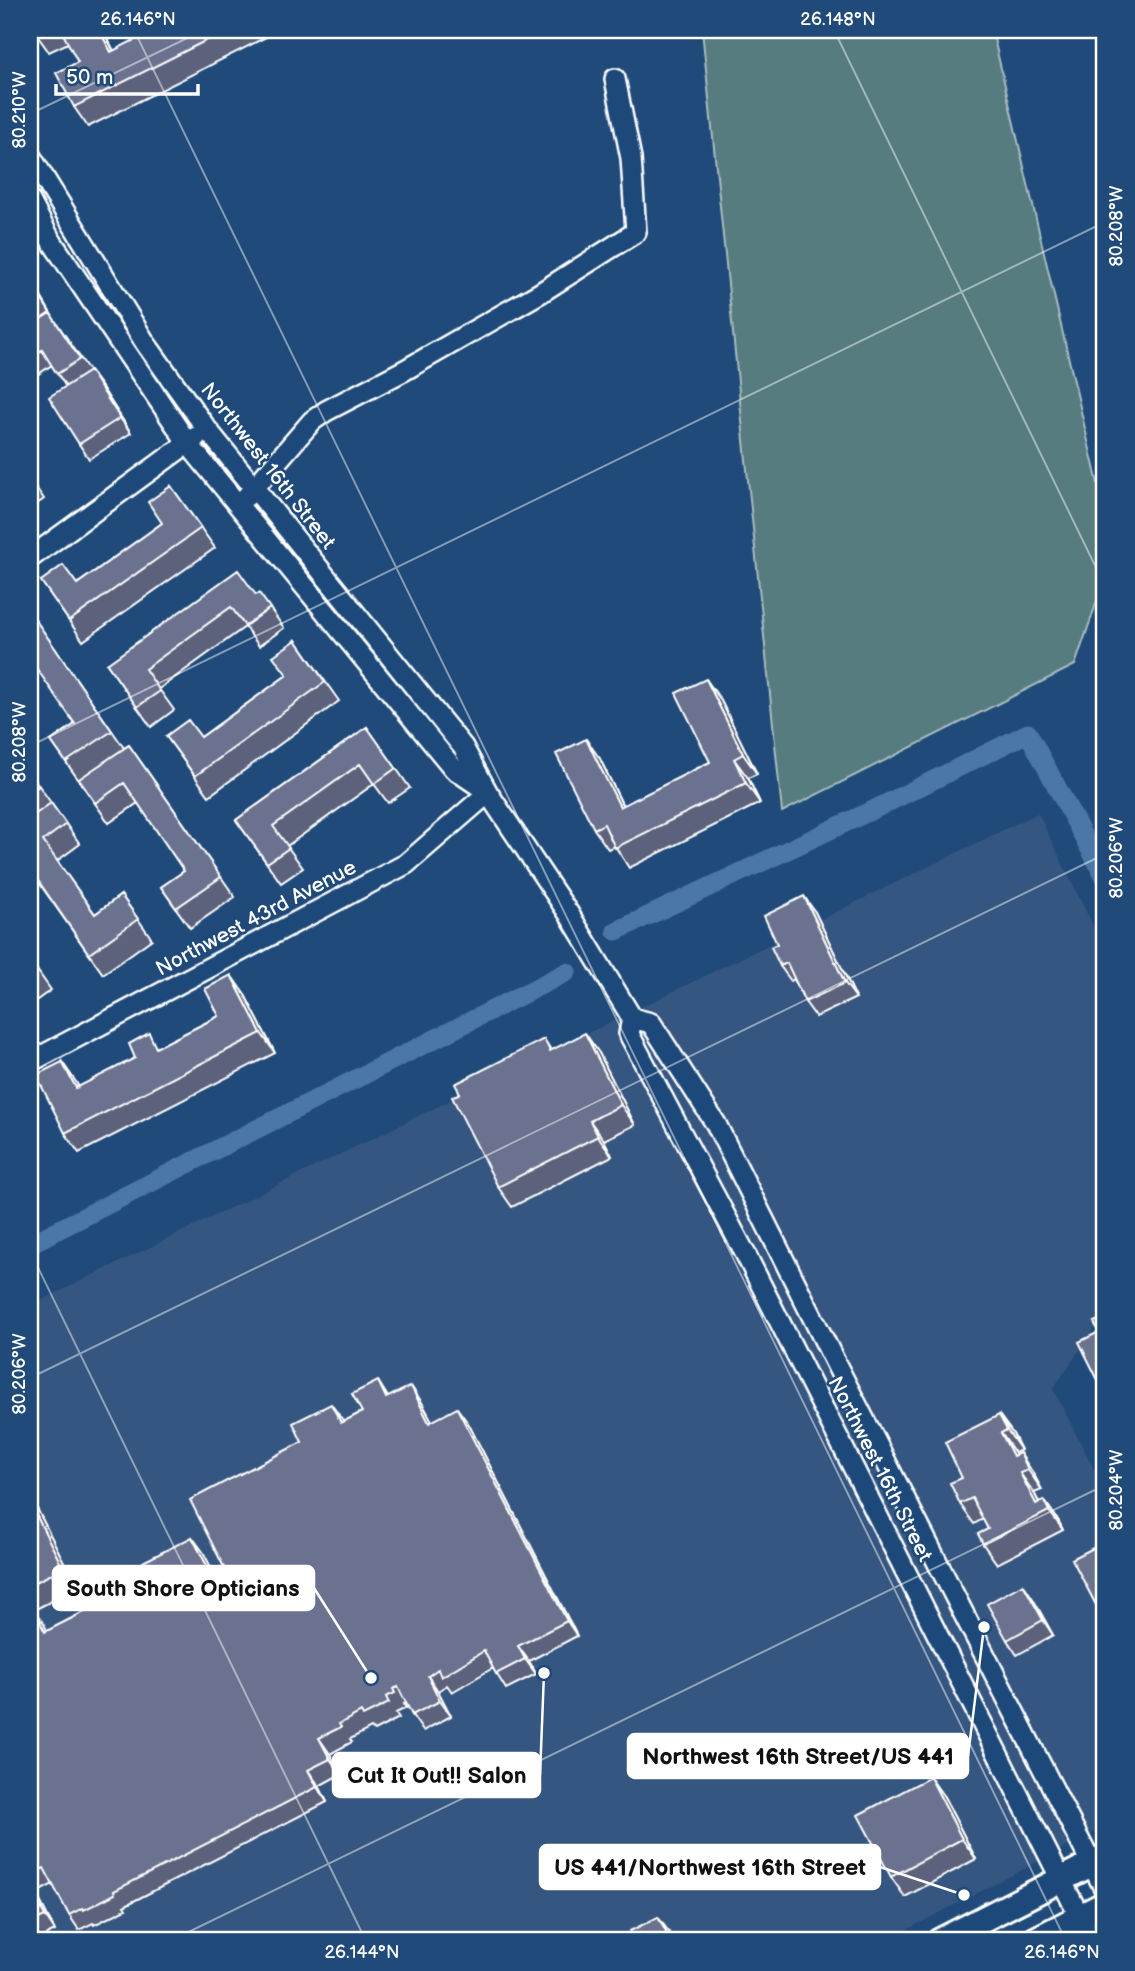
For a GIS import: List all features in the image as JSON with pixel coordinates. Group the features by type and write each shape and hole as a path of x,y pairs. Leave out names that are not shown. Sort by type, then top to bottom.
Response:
{"main road":[{"path":"940,1941 1099,1861"},
{"path":"1033,1941 1105,1904"}],"street":[{"path":"239,505 312,421 326,411 405,370 540,293 636,232 631,158 615,79"},
{"name":"Northwest 16th Street","path":"30,155 146,344 206,428 463,747 488,793 569,914 632,1018 629,1034 740,1243 1092,1941"},
{"name":"Northwest 16th Street","path":"30,201 50,239 189,445 454,769 488,793"},
{"path":"30,558 189,445 206,428"},
{"name":"Northwest 43rd Avenue","path":"30,1062 406,864 488,793"},
{"name":"Northwest 16th Street","path":"632,1018 651,1023 713,1120 960,1607 1099,1861 1105,1890"},
{"path":"876,1511 904,1496"},
{"path":"932,1622 960,1607"}],"shaded area":[{"path":"1038,813 1105,950 1105,1313 1053,1389 1105,1491 1105,1827 885,1941 30,1941 30,1306"}],"green space":[{"path":"702,30 992,30 1105,514 1105,578 1075,665 782,812"}],"building":[{"path":"61,30 99,30 111,52 154,30 227,30 74,107 56,73 78,62"},
{"path":"30,281 42,301 30,309"},
{"path":"50,313 80,359 57,374 42,350 30,358 30,326"},
{"path":"90,371 120,418 79,444 49,397"},
{"path":"171,486 201,528 69,621 41,581 63,565 77,584 162,523 148,502"},
{"path":"238,570 256,595 259,593 270,608 245,626 231,607 145,669 160,691 137,707 107,664"},
{"path":"30,612 112,731 66,762 51,741 75,724 30,659"},
{"path":"296,640 325,682 195,776 166,736 188,720 201,737 287,675 273,656"},
{"path":"706,679 743,754 734,759 746,783 615,848 604,824 594,829 556,754 586,739 620,807 710,762 676,693"},
{"path":"367,727 396,768 374,784 360,764 273,826 289,848 267,863 236,820"},
{"path":"129,745 221,877 176,908 161,887 184,871 124,783 95,803 79,779"},
{"path":"30,773 39,786 30,792"},
{"path":"51,803 66,824 43,841 95,914 121,895 138,919 89,954 30,869 30,818"},
{"path":"804,896 845,983 805,1002 787,963 780,966 771,947 777,944 764,916"},
{"path":"30,960 37,970 30,975"},
{"path":"231,975 261,1033 65,1133 36,1075 62,1062 76,1088 135,1058 129,1044 149,1033 156,1048 219,1016 205,989"},
{"path":"585,1033 621,1105 590,1121 598,1136 498,1187 452,1097 460,1093 455,1084 544,1039 550,1051"},
{"path":"1105,1317 1105,1394 1079,1342 1099,1332 1094,1322"},
{"path":"378,1381 386,1398 411,1386 429,1423 457,1408 567,1621 518,1646 525,1659 496,1674 484,1651 441,1677 438,1669 428,1676 440,1701 412,1715 398,1687 393,1689 395,1693 386,1697 389,1703 363,1716 361,1712 339,1724 341,1727 319,1738 330,1759 308,1770 317,1787 114,1891 115,1894 84,1910 83,1908 69,1915 44,1868 30,1875 30,1611 33,1609 45,1632 157,1575 155,1570 149,1573 143,1562 192,1537 223,1597 236,1591 190,1500 302,1442 293,1423 331,1404 341,1423 362,1412 352,1394"},
{"path":"999,1415 1007,1430 1001,1433 1013,1456 1020,1453 1028,1470 1020,1473 1036,1504 1044,1500 1049,1511 983,1544 978,1534 988,1529 972,1498 960,1504 950,1483 962,1478 945,1442"},
{"path":"30,1503 63,1568 30,1585"},
{"path":"1105,1542 1105,1597 1095,1603 1072,1559"},
{"path":"1023,1584 1043,1620 1007,1640 987,1604"},
{"path":"930,1777 962,1839 891,1877 858,1815"},
{"path":"30,1887 45,1916 30,1923"},
{"path":"658,1917 670,1940 680,1935 683,1941 636,1941 630,1931"}],"waterway":[{"path":"616,931 877,808 1028,733 1105,877"},
{"path":"30,1244 567,972"}],"place":[{"name":"Northwest 16th Street/US 441","path":"984,1627"},
{"name":"Cut It Out!! Salon","path":"544,1673"},
{"name":"South Shore Opticians","path":"371,1678"},
{"name":"US 441/Northwest 16th Street","path":"964,1895"}]}
